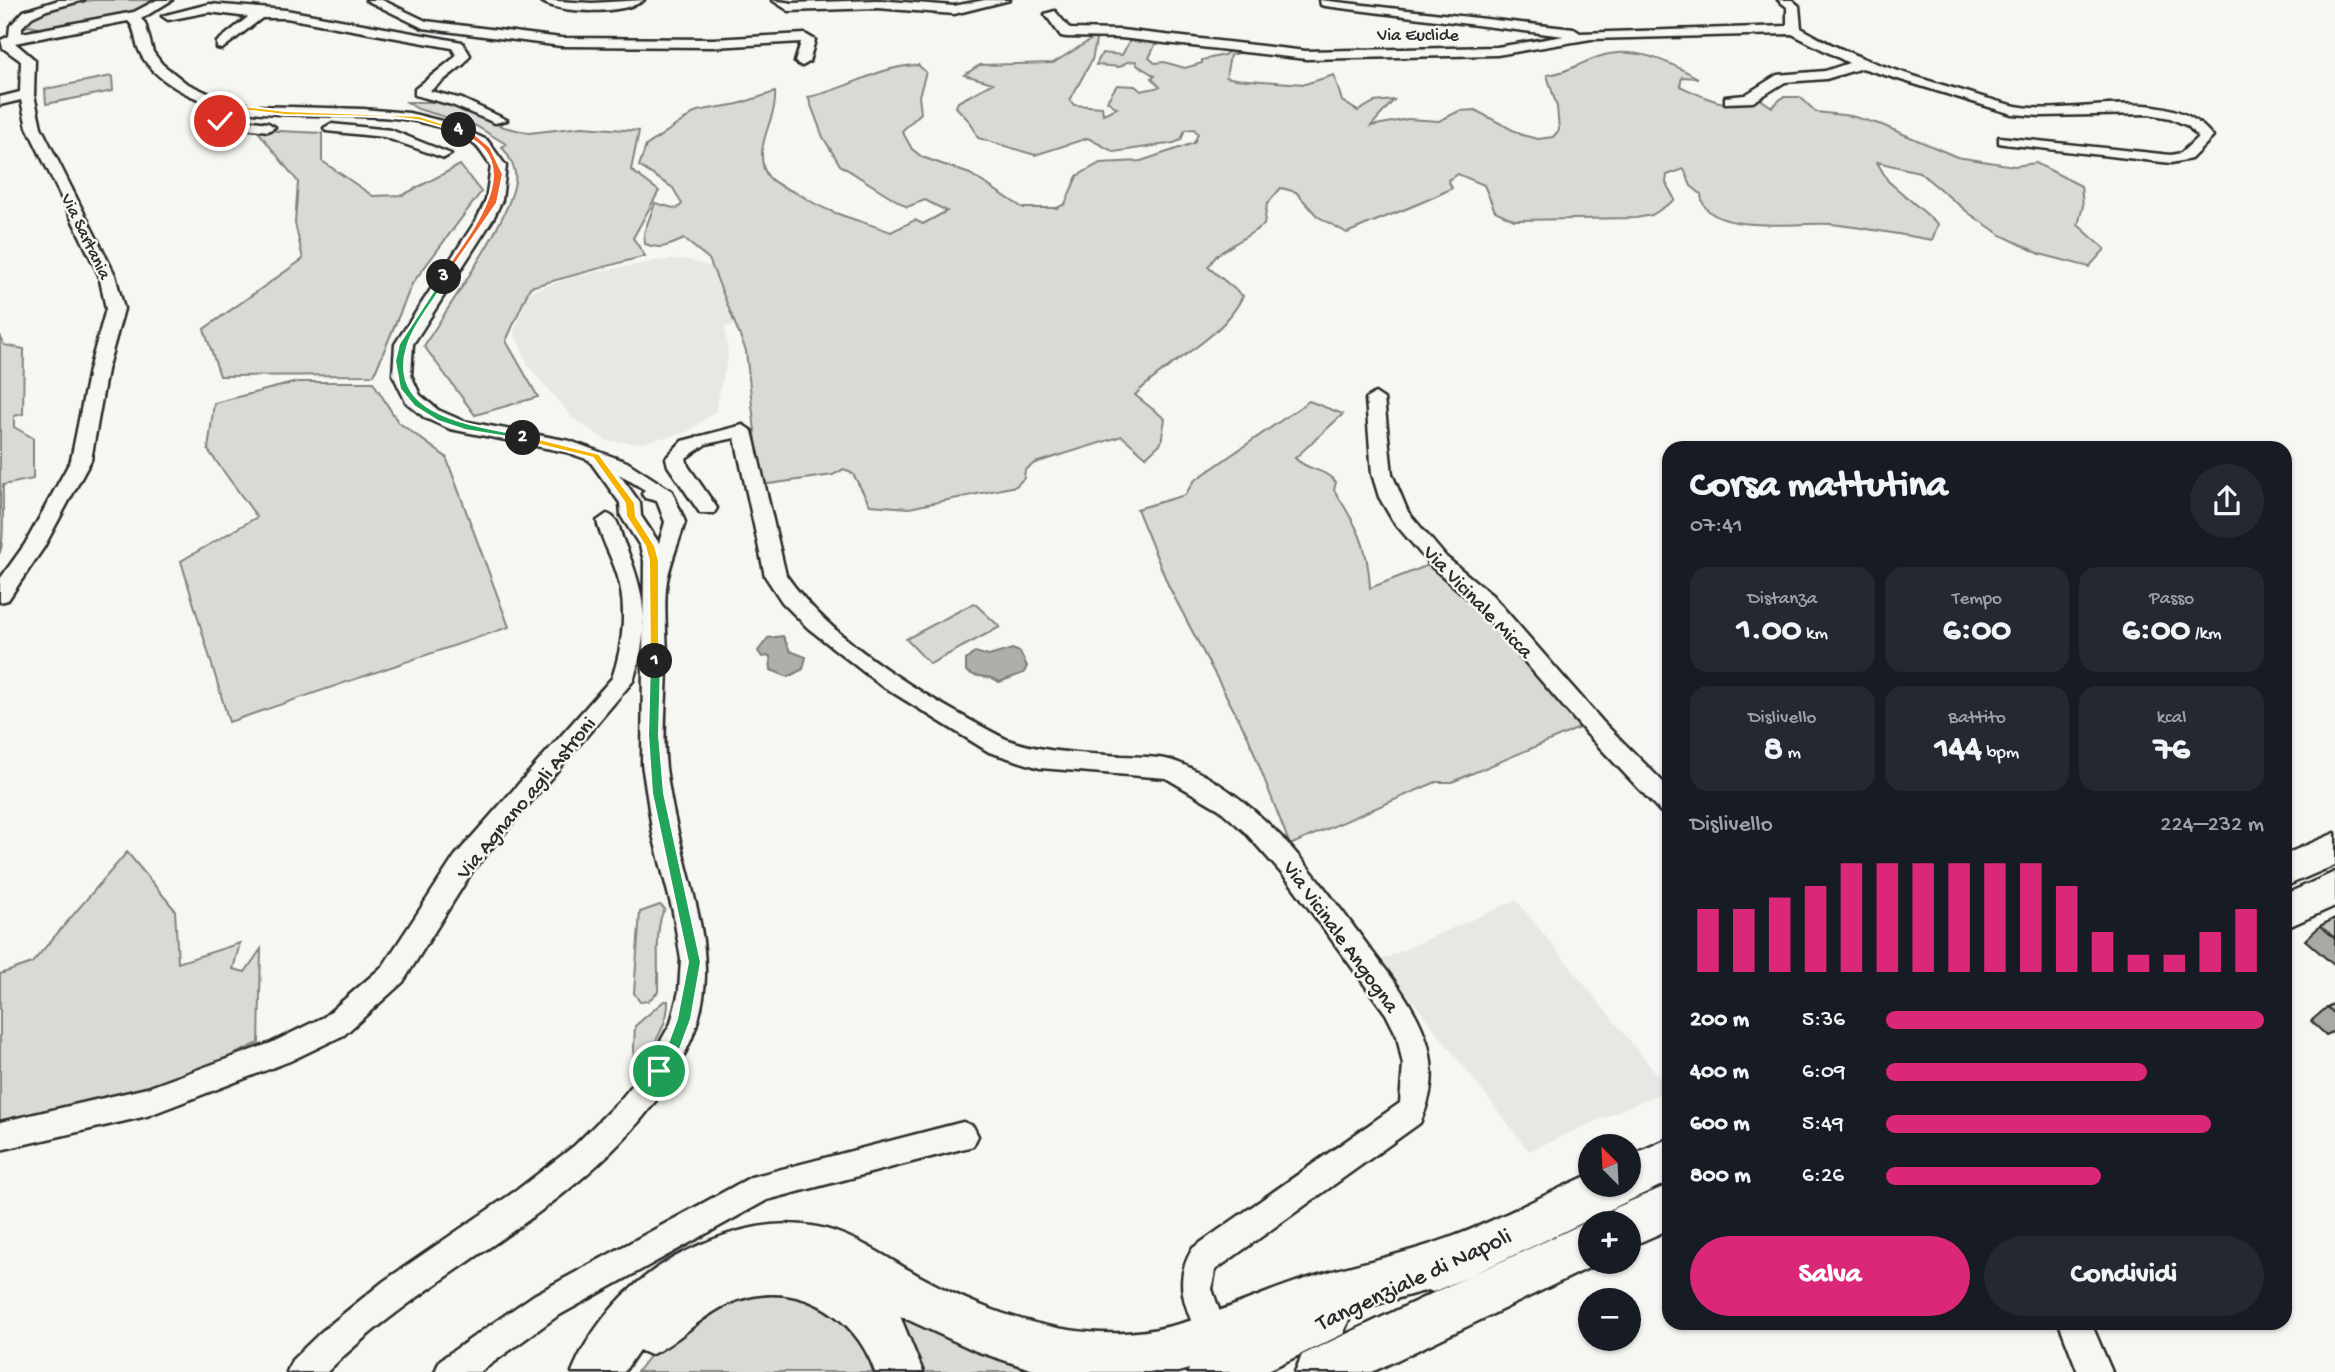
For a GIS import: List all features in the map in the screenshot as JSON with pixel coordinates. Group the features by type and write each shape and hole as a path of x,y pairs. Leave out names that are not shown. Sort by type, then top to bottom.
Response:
{"highway":[{"path":"2292,868 2335,848"},
{"path":"2292,909 2335,888"},
{"path":"1642,1172 1662,1163"},
{"name":"Tangenziale di Napoli","path":"1212,1372 1589,1197"},
{"path":"1641,1219 1662,1210"},
{"path":"596,1372 613,1340 646,1305 682,1277 728,1256 773,1247 814,1249 855,1264 970,1328 1026,1346 1097,1357 1136,1356 1186,1346 1233,1333 1314,1300 1454,1260"},
{"name":"Tangenziale di Napoli","path":"1319,1372 1578,1249"},
{"path":"620,1372 648,1332 679,1308 715,1286 755,1275 789,1273 814,1276 859,1300 877,1318 891,1346 899,1372"}],"street":[{"path":"78,0 28,14 16,26 16,37 143,18 168,7 286,14 373,28 448,42 461,48 459,61 419,96 457,102 500,120"},
{"path":"372,0 423,24 561,42 714,43 805,38 808,40 802,62"},
{"path":"547,0 561,4 613,5 638,0"},
{"path":"778,0 789,7 877,4 954,9 1004,0"},
{"path":"1438,0 1444,18"},
{"path":"1784,0 1793,6 1791,15 1795,30 1860,64 2023,111 2065,114 2113,108 2146,109 2187,121 2206,137 2191,154 2171,159 2004,140"},
{"path":"1325,2 1591,35"},
{"path":"222,45 259,14"},
{"name":"Via Euclide","path":"1051,14 1066,33 1121,34 1287,55 1514,50 1591,35 1795,30"},
{"path":"143,18 147,54 171,78 217,108 419,118 471,134 488,149 499,174 493,203 404,344 401,375 409,395 426,411 465,428 556,444 623,465 672,515"},
{"name":"Via Sartania","path":"0,595 34,547 81,460 98,370 115,309 107,275 34,127 27,95 29,60 8,45 8,40 16,37"},
{"path":"1730,100 1748,99 1782,78 1826,75 1860,64"},
{"path":"0,101 27,95"},
{"path":"217,108 214,117 220,121 278,127"},
{"path":"313,128 386,133 444,155"},
{"name":"Via Vicinale Micca","path":"1375,399 1382,474 1389,497 1400,516 1438,562 1484,600 1598,731 1662,797"},
{"name":"Via Vicinale Angogna","path":"672,515 697,518 707,508 701,494 676,464 678,451 694,442 743,431 753,498 776,576 787,594 837,640 896,684 999,747 1057,760 1170,769 1186,775 1251,825 1291,864 1393,1004 1411,1034 1415,1058 1419,1096 1410,1113 1204,1259 1196,1269 1194,1279 1207,1321"},
{"path":"304,1372 327,1347 370,1311 592,1151 627,1115 673,1050 684,1019 695,962 665,834 655,773 656,587 650,546 628,515 596,456"},
{"path":"628,515 651,494 672,515"},
{"path":"628,515 658,530 672,515"},
{"name":"Via Agnano agli Astroni","path":"0,1136 146,1102 198,1085 334,1026 373,995 407,953 464,863 622,681 632,642 632,596 628,574 612,541 628,515"},
{"path":"656,587 672,515"},
{"path":"452,1372 545,1306 762,1187 962,1136"},
{"path":"2078,1330 2095,1372"}],"shaded area":[{"path":"93,0 160,0 129,15 38,31 29,30 39,28 29,26 22,28 27,20 43,9"},
{"path":"1097,36 1092,60 1070,100 1074,105 1102,107 1103,114 1117,108 1107,101 1117,85 1135,86 1141,91 1160,87 1151,78 1155,76 1137,65 1136,61 1127,62 1120,67 1096,65 1102,53 1122,55 1131,38 1157,41 1149,58 1155,63 1164,62 1185,68 1202,63 1202,60 1224,55 1232,49 1239,50 1239,53 1230,55 1226,77 1235,79 1305,84 1334,75 1342,101 1358,111 1374,102 1394,100 1371,126 1408,119 1439,121 1459,111 1475,110 1522,135 1538,139 1553,137 1559,130 1557,107 1547,75 1611,54 1638,54 1663,61 1698,78 1682,77 1680,86 1719,102 1739,104 1760,99 1772,107 1783,97 1800,97 1816,112 1851,116 1882,125 1957,157 2014,166 2036,163 2081,186 2083,206 2078,225 2105,249 2089,267 2040,254 2001,235 1970,214 1919,172 1877,162 1888,181 1938,224 1932,240 1831,224 1778,225 1735,222 1718,217 1706,208 1701,194 1691,186 1684,169 1667,175 1666,183 1675,200 1652,215 1636,218 1514,220 1495,211 1484,185 1458,174 1448,180 1452,188 1347,233 1317,216 1296,192 1281,188 1267,204 1264,225 1217,255 1208,267 1243,296 1233,312 1208,338 1148,382 1135,395 1165,419 1161,443 1146,457 1122,436 1035,463 1025,470 1024,478 1016,486 909,508 870,505 853,474 844,469 833,475 761,485 746,351 709,259 684,239 664,246 645,244 644,233 655,203 677,209 682,204 673,188 639,166 646,146 697,111 738,104 775,92 774,108 762,154 763,165 771,179 817,205 891,232 915,220 923,224 947,211 925,200 907,207 840,165 823,137 808,97 889,69 918,65 926,72 919,96 921,113 902,131 912,149 922,157 970,174 1023,208 1057,208 1065,204 1077,176 1100,163 1141,161 1194,143 1198,134 1194,129 1185,130 1181,140 1174,143 1114,152 1088,138 1035,155 978,138 971,123 956,107 958,102 993,83 964,75 980,65 1053,63"},
{"path":"112,76 113,91 46,104 45,89"},
{"path":"407,102 446,102 504,127 529,133 582,127 639,131 631,170 659,191 633,238 645,256 530,287 506,341 538,397 475,415 424,346 490,241 511,198 515,172 502,147 506,144 476,126 418,109"},
{"path":"257,130 322,133 322,161 373,196 403,195 460,165 481,192 412,284 374,375 220,376 204,329 303,259 295,223 298,182"},
{"path":"684,259 711,267 736,325 725,327 728,356 715,412 687,432 640,443 607,441 573,418 529,367 514,332 528,292 581,275 655,261"},
{"path":"0,335 4,345 24,349 23,414 14,416 14,427 33,438 33,479 3,485 0,552"},
{"path":"297,382 373,382 398,422 446,457 509,627 229,722 181,561 257,517 208,450 214,403"},
{"path":"1309,401 1343,414 1295,458 1336,482 1334,490 1355,525 1364,547 1370,588 1434,563 1479,602 1584,726 1452,782 1436,782 1290,845 1248,737 1169,587 1137,509 1185,495 1194,481"},
{"path":"974,603 1000,627 930,664 906,639"},
{"path":"783,636 790,651 806,657 803,669 788,677 771,670 770,656 762,657 758,651 768,638"},
{"path":"1012,649 1020,652 1027,666 1024,673 999,682 966,671 966,660 975,652 989,656"},
{"path":"127,852 175,910 178,963 240,943 233,969 245,972 261,949 259,1043 167,1085 0,1125 0,974 32,963"},
{"path":"1516,900 1662,1080 1662,1092 1529,1151 1381,960"},
{"path":"660,905 665,909 658,936 658,992 648,1001 640,1002 634,993 640,912"},
{"path":"664,1001 668,1001 662,1029 633,1070 635,1026"},
{"path":"772,1287 850,1311 886,1372 637,1372 668,1331 704,1306"},
{"path":"883,1299 1087,1372 913,1372"}],"building":[{"path":"2335,918 2335,938 2320,926"},
{"path":"2335,1003 2335,1014 2327,1007"}],"route":[{"path":"220,121 214,117 214,113 234,107 285,113 419,118 471,134 488,149 496,162 499,174 493,203 411,329 400,361 401,375 404,389 417,404 441,419 465,428 556,444 596,456 630,503 631,516 650,546 656,587 653,735 655,773 665,834 695,962 692,989 684,1019 673,1050 659,1071"}]}
